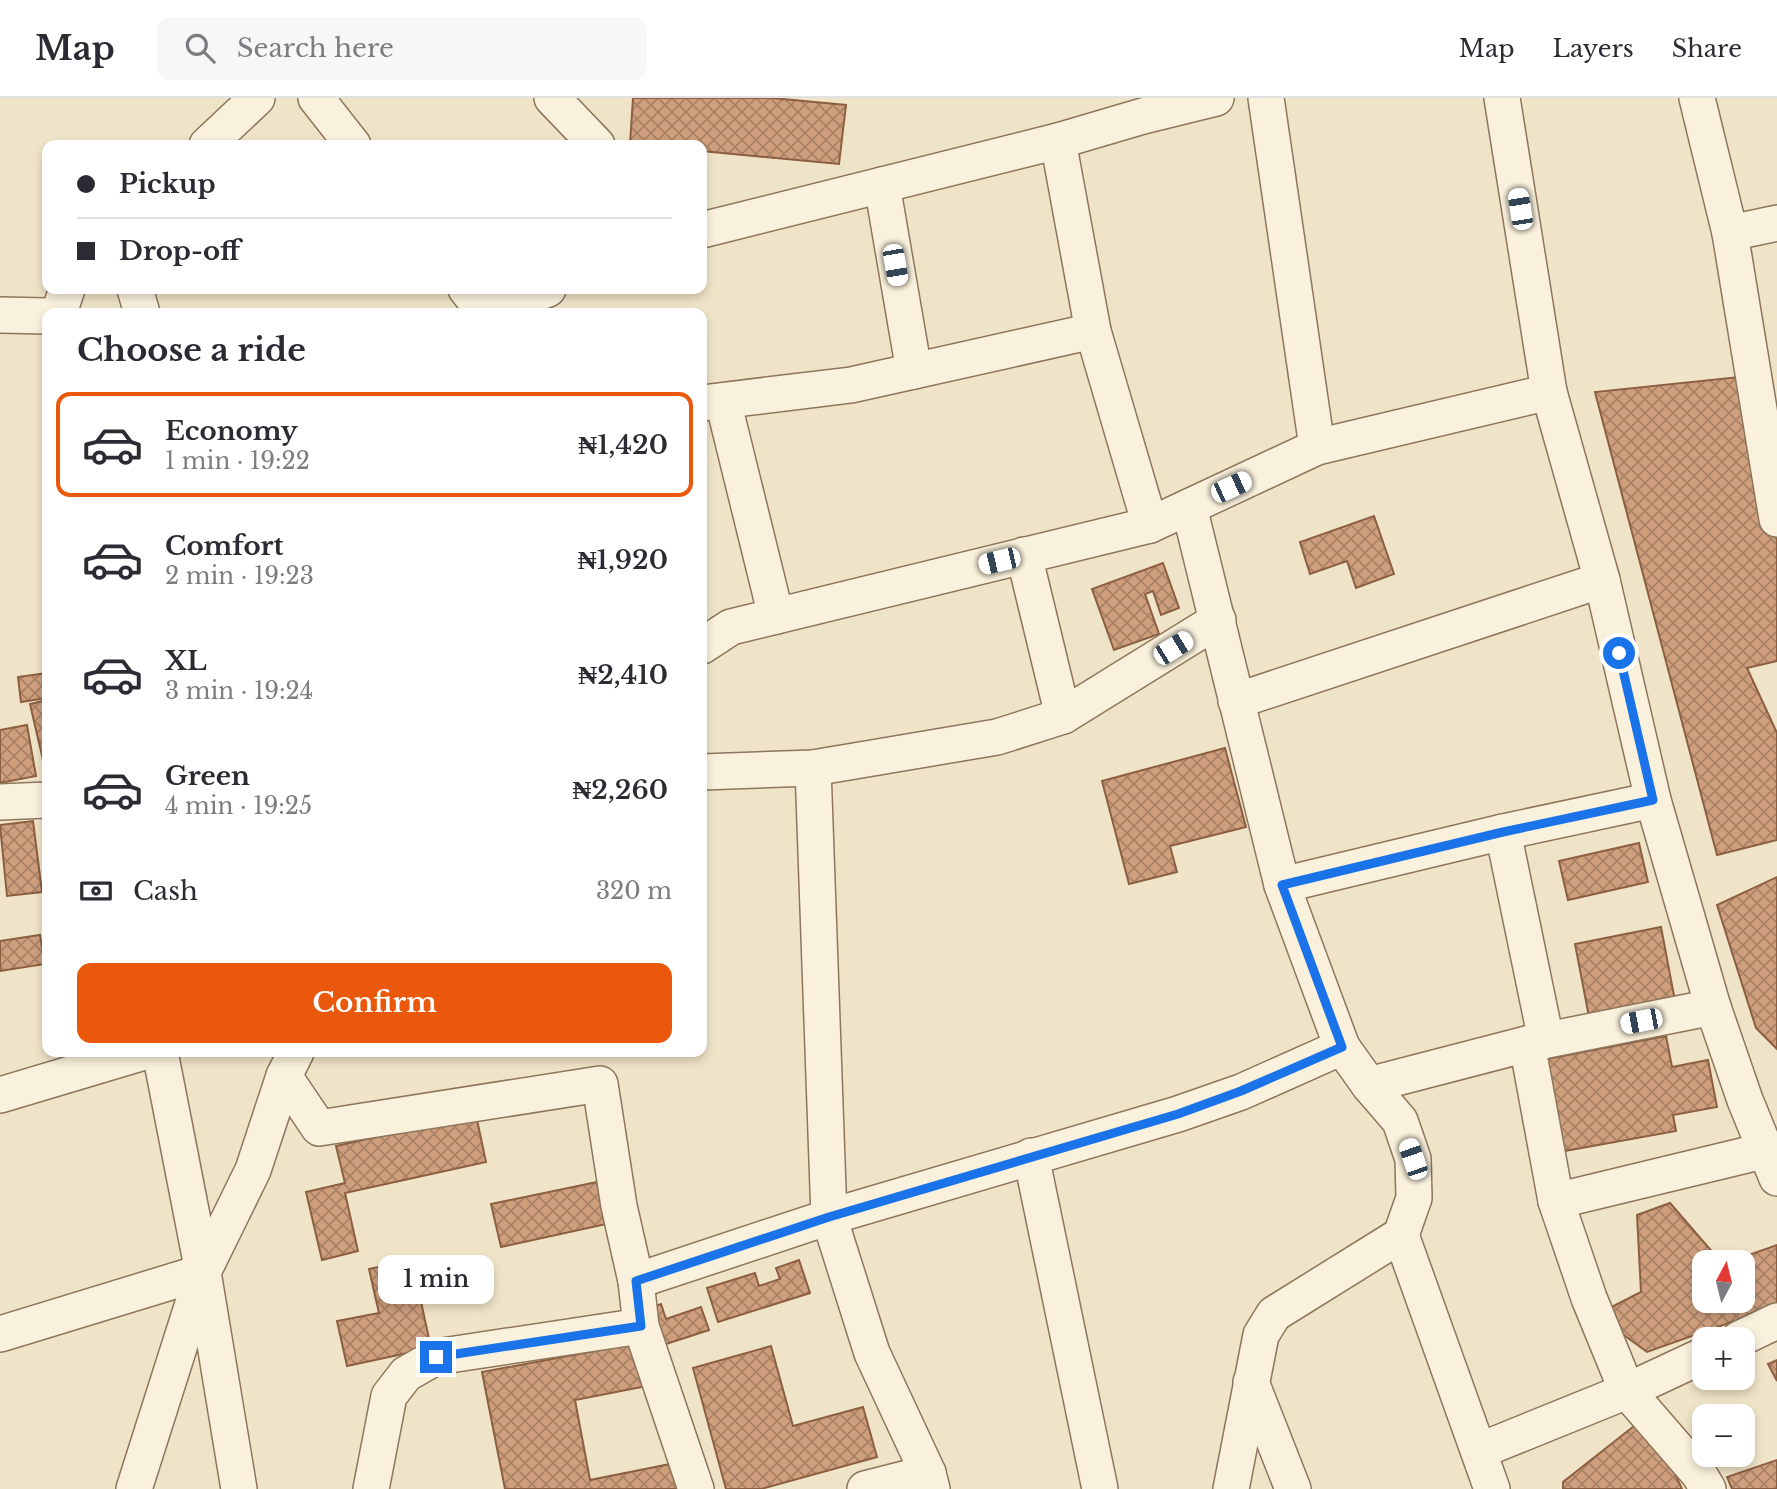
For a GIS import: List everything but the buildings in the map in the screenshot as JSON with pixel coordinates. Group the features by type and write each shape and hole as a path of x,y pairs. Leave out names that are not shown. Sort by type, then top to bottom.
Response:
{"street":[{"path":"211,140 257,98"},
{"path":"316,98 349,140"},
{"path":"552,98 592,140"},
{"path":"707,229 1058,141 1141,107 1216,98"},
{"path":"1266,98 1317,447"},
{"path":"1697,98 1730,233 1777,517"},
{"path":"1510,100 1549,392 1602,580 1653,800 1713,1007 1745,1100 1772,1164 1556,1201"},
{"path":"1058,141 1093,331 1150,525"},
{"path":"882,185 914,371"},
{"path":"1730,233 1777,223"},
{"path":"470,294 482,308"},
{"path":"499,308 535,294"},
{"path":"0,314 42,316"},
{"path":"776,616 713,402 851,385 1093,331"},
{"path":"707,643 731,627 1150,525 1317,447 1549,392"},
{"path":"1189,507 1282,885 1342,1047 1369,1085 1400,1121 1413,1159 1414,1198 1401,1235 1274,1314 1261,1335 1231,1489"},
{"path":"1024,555 1063,716"},
{"path":"1236,701 1602,580"},
{"path":"707,772 813,768 997,737 1063,716 1218,620"},
{"path":"813,768 829,1217 872,1353 930,1481 865,1489"},
{"path":"0,802 42,800"},
{"path":"1282,885 1503,832 1653,800"},
{"path":"1503,832 1536,1042 1556,1201 1589,1298 1628,1391 1699,1474 1708,1489"},
{"path":"1369,1085 1536,1042 1713,1007"},
{"path":"636,1281 829,1217 1191,1109 1241,1091 1342,1047"},
{"path":"0,1096 128,1057"},
{"path":"161,1057 203,1272 239,1489"},
{"path":"134,1489 203,1272 253,1170 290,1064"},
{"path":"290,1064 319,1128 600,1084 619,1206 636,1281 641,1326 696,1489"},
{"path":"1031,1156 1100,1489"},
{"path":"1401,1235 1492,1489"},
{"path":"0,1334 203,1272"},
{"path":"1755,1331 1777,1321"},
{"path":"371,1489 389,1396 406,1374 436,1357 641,1326"},
{"path":"1479,1451 1628,1391 1692,1361"},
{"path":"1251,1382 1293,1489"}],"route":[{"path":"436,1357 641,1326 636,1281 829,1217 1178,1114 1241,1091 1342,1047 1282,885 1503,832 1653,800 1619,653"}]}
